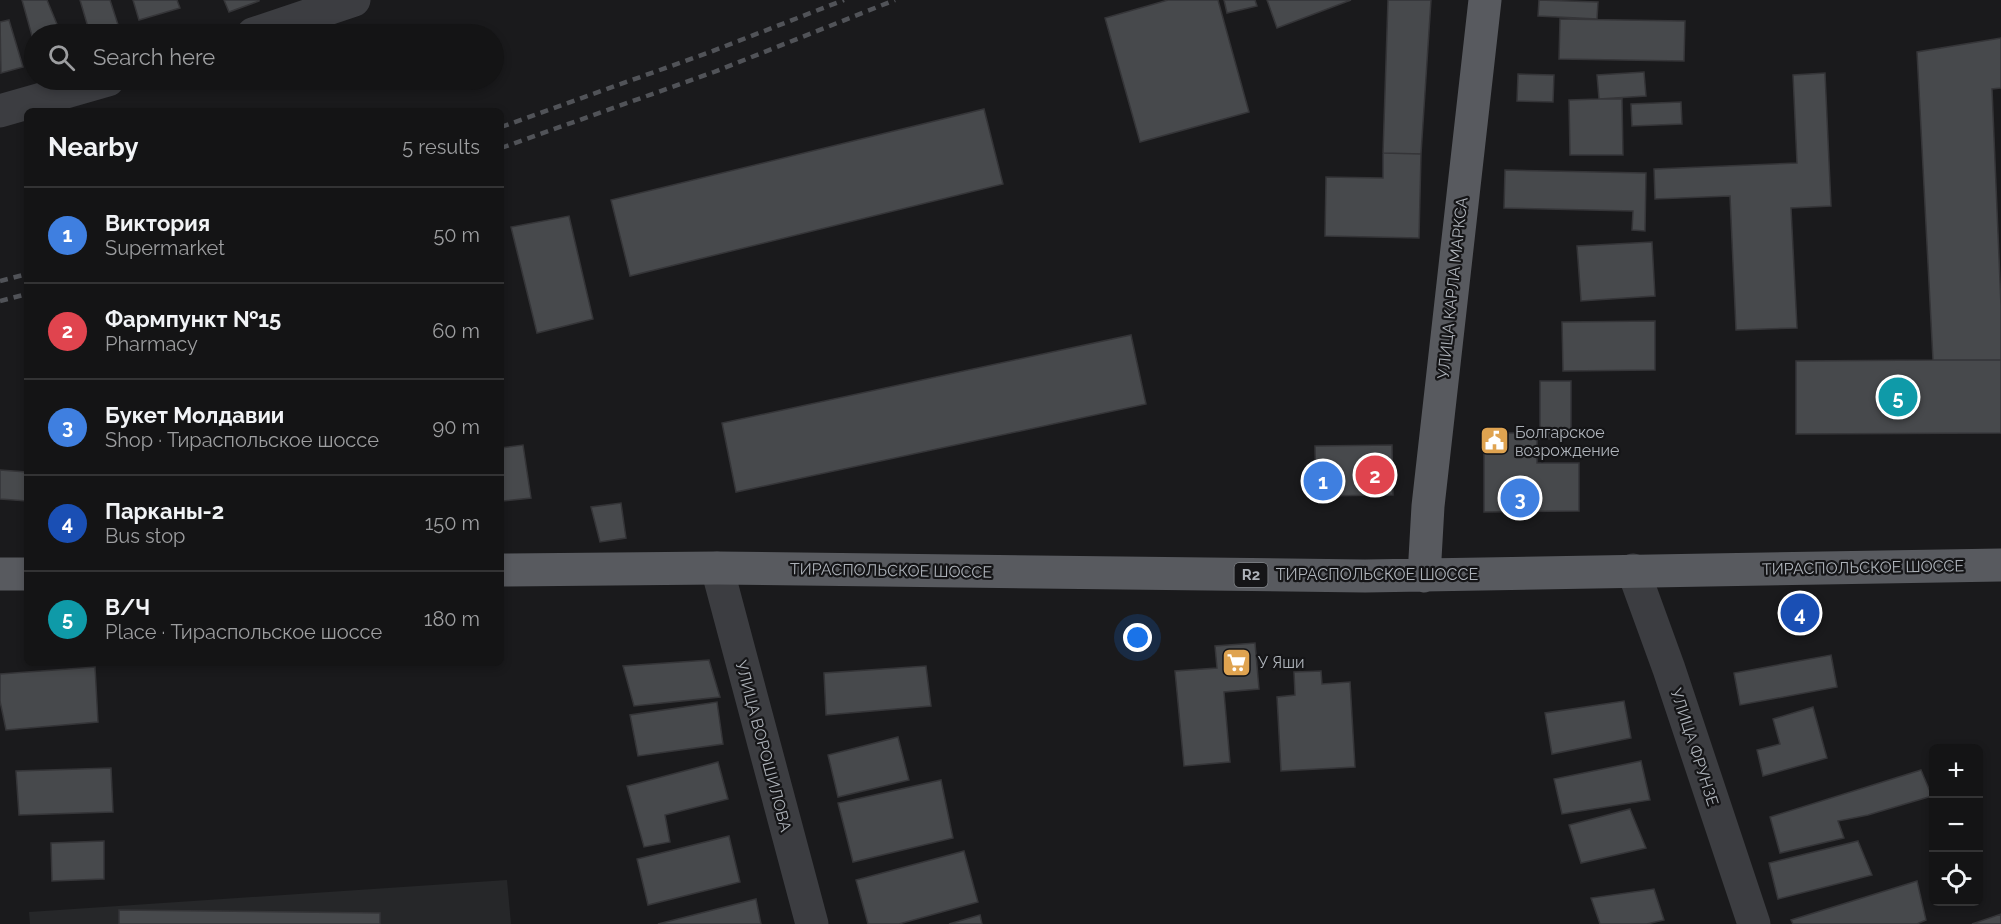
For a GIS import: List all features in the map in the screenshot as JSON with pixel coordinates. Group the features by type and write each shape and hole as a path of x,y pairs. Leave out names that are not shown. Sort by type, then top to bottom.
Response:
{"main road":[{"name":"УЛИЦА КАРЛА МАРКСА","path":"1424,576 1428,507 1485,0"},
{"name":"ТИРАСПОЛЬСКОЕ ШОССЕ","path":"504,570 717,568 1424,576 1633,570 2001,565"},
{"path":"0,574 24,574"}],"street":[{"path":"283,24 354,0"},
{"path":"0,111 73,90"},
{"name":"УЛИЦА ВОРОШИЛОВА","path":"717,568 812,924"},
{"name":"УЛИЦА ФРУНЗЕ","path":"1633,570 1669,669 1754,924"}],"shaded area":[{"path":"507,880 511,924 30,924 29,912"}],"building":[{"path":"22,0 47,0 57,24 29,24"},
{"path":"80,0 110,0 118,24 87,24"},
{"path":"133,0 177,0 180,8 139,20"},
{"path":"224,0 259,0 259,1 229,12"},
{"path":"1168,0 1218,0 1249,112 1140,142 1105,18"},
{"path":"1224,0 1255,0 1257,6 1227,13"},
{"path":"1267,0 1351,0 1277,28"},
{"path":"1388,0 1431,0 1421,154 1383,153"},
{"path":"1539,0 1598,2 1597,19 1538,16"},
{"path":"1560,19 1685,21 1684,61 1559,59"},
{"path":"9,20 23,67 1,73 0,22"},
{"path":"2001,38 2001,88 1992,89 2001,360 1933,360 1917,52"},
{"path":"1644,72 1646,96 1599,99 1597,75"},
{"path":"1825,73 1831,206 1791,208 1797,328 1736,330 1730,196 1655,199 1654,169 1797,163 1793,75"},
{"path":"1518,74 1554,75 1553,102 1517,101"},
{"path":"1622,99 1623,155 1570,155 1569,100"},
{"path":"1681,102 1682,124 1632,126 1631,104"},
{"path":"984,109 1003,184 630,276 611,200"},
{"path":"1383,153 1421,154 1419,238 1325,236 1326,177 1383,178"},
{"path":"1505,170 1646,173 1645,231 1632,230 1633,211 1504,208"},
{"path":"569,216 593,319 537,333 511,227"},
{"path":"1652,242 1655,296 1581,301 1577,246"},
{"path":"1655,321 1655,370 1563,371 1562,322"},
{"path":"1131,335 1146,404 736,492 722,423"},
{"path":"2001,360 2001,433 1796,434 1796,361"},
{"path":"1540,381 1571,381 1571,438 1540,439"},
{"path":"1484,433 1537,433 1537,463 1579,463 1579,511 1484,512"},
{"path":"523,445 531,498 504,501 504,448"},
{"path":"1392,445 1393,495 1316,496 1315,446"},
{"path":"0,470 24,472 24,501 0,499"},
{"path":"621,503 626,538 600,542 591,507"},
{"path":"1255,643 1259,689 1224,692 1230,762 1184,766 1175,671 1217,668 1215,646"},
{"path":"1831,655 1837,687 1740,705 1734,673"},
{"path":"709,660 720,697 634,706 623,666"},
{"path":"926,666 931,706 826,715 824,673"},
{"path":"95,667 98,722 6,730 0,701 0,674"},
{"path":"1321,671 1322,684 1350,682 1355,767 1281,771 1277,697 1295,695 1294,672"},
{"path":"1624,701 1631,738 1552,754 1545,713"},
{"path":"717,702 723,744 638,756 630,715"},
{"path":"1813,707 1827,758 1763,776 1757,750 1780,744 1773,719"},
{"path":"898,737 909,780 838,797 828,755"},
{"path":"1641,761 1650,800 1562,814 1554,779"},
{"path":"718,762 728,799 665,815 670,842 644,847 627,786"},
{"path":"111,768 113,812 19,815 16,771"},
{"path":"1921,770 1929,789 1929,797 1868,815 1838,821 1844,838 1780,853 1770,817"},
{"path":"941,780 953,838 853,862 838,803"},
{"path":"1630,809 1646,848 1581,863 1569,825"},
{"path":"729,836 740,882 648,905 637,859"},
{"path":"104,841 104,879 52,881 51,843"},
{"path":"1858,841 1872,875 1778,899 1769,863"},
{"path":"964,851 978,902 899,924 868,924 856,880"},
{"path":"1917,881 1926,920 1917,924 1793,924 1791,920"},
{"path":"1654,889 1664,920 1647,924 1600,924 1591,898"},
{"path":"756,899 761,924 658,924"},
{"path":"119,910 380,913 380,924 119,924"},
{"path":"2001,914 2001,924 1972,924"},
{"path":"980,915 982,924 949,924"}],"railway":[{"path":"504,126 710,52 844,0"},
{"path":"504,147 714,72 895,0"},
{"path":"0,281 24,275"},
{"path":"0,301 24,295"}],"place":[{"name":"В/Ч","path":"1898,397"},
{"name":"Болгарское возрождение","path":"1494,441"},
{"name":"Фармпункт №15","path":"1375,475"},
{"name":"Виктория","path":"1323,481"},
{"name":"Букет Молдавии","path":"1520,498"},
{"name":"Парканы-2","path":"1800,613"},
{"name":"У Яши","path":"1237,662"}]}
